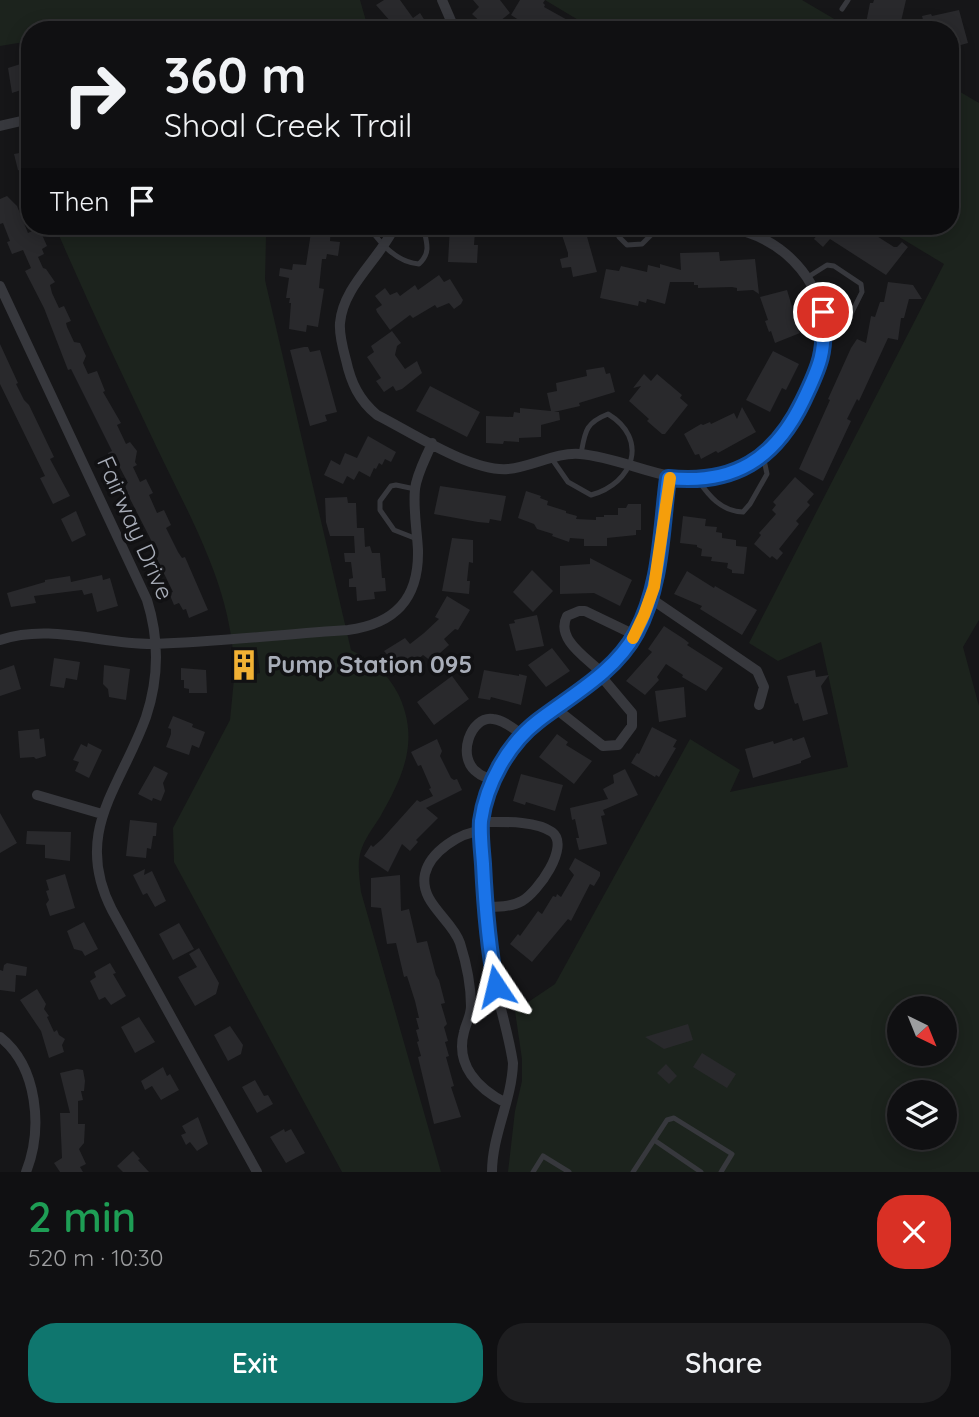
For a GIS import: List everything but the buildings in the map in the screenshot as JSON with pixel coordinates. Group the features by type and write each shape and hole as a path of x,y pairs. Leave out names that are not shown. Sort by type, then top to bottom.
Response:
{"street":[{"path":"442,0 451,21"},
{"path":"0,126 21,120"},
{"path":"390,235 345,302 340,329 350,378 360,397 377,415 475,464 495,469 522,467 581,454 668,478 698,480 748,465 772,448 792,423 820,368 824,323 818,295 793,259 768,240 756,235"},
{"name":"Fairway Drive","path":"0,286 147,600 155,644 155,681 145,719 102,814 96,851 99,879 106,898 257,1172"},
{"path":"0,640 11,636 47,633 123,643 155,644 348,630 374,625 390,617 413,587 417,571 415,489 432,443"},
{"path":"492,1172 513,1063 490,954 482,826 494,779 505,758 523,735 601,674 617,659 635,635 657,574 668,478"},
{"path":"650,598 757,671 764,687 760,705"},
{"path":"555,708 603,746 618,745 632,726 632,713 601,674 565,637 563,626 567,616 585,611 635,635"},
{"path":"494,779 475,772 465,754 467,742 478,724 485,719 495,719 523,735"},
{"path":"37,795 102,814"},
{"path":"485,906 514,905 529,897 538,887 556,855 558,842 552,833 512,822 482,826 461,836 434,856 425,873 428,897 460,944 471,1007 462,1044 465,1064 481,1088 506,1103"},
{"path":"0,1037 19,1058 31,1087 35,1129 26,1172"}],"lane":[{"path":"842,9 848,0"},
{"path":"375,235 384,247 408,263 419,264 428,249 425,235"},
{"path":"619,235 627,245 642,244 651,235"},
{"path":"808,277 827,264 861,284 862,292 851,314 824,323"},
{"path":"552,459 568,482 591,495 620,481 630,467 630,436 618,421 608,414 596,419 585,429 581,454"},
{"path":"698,480 712,500 735,512 743,512 767,474 764,455"},
{"path":"415,489 391,486 380,501 380,510 394,530 417,539"},
{"path":"633,1172 667,1120 674,1118 732,1154 721,1172"},
{"path":"654,1140 701,1172"},
{"path":"533,1172 543,1156 569,1172"}],"shaded area":[{"path":"0,0 360,0 366,21 21,21 21,42 0,46"},
{"path":"545,0 802,0 838,21 580,21"},
{"path":"959,91 979,103 979,620 963,647 979,706 979,1172 508,1172 515,1111 522,1081 522,1059 515,1011 555,984 690,739 740,770 730,792 848,767 821,642 778,661 749,643 944,264 896,235 959,235"},
{"path":"59,235 267,235 265,280 351,650 370,661 392,683 401,701 408,726 404,766 387,804 364,843 359,872 361,892 441,1172 342,1172 174,862 173,828 230,720 234,679 260,673 257,649 233,651 223,598 204,547"}],"slow traffic":[{"path":"633,638 654,587 670,478"}],"place":[{"name":"Pump Station 095","path":"244,665"}],"route":[{"path":"496,986 486,922 481,821 494,779 519,739 534,724 600,675 617,659 635,635 657,574 668,478 698,480 717,477 748,465 764,455 783,437 820,368 824,340 823,312"}]}
